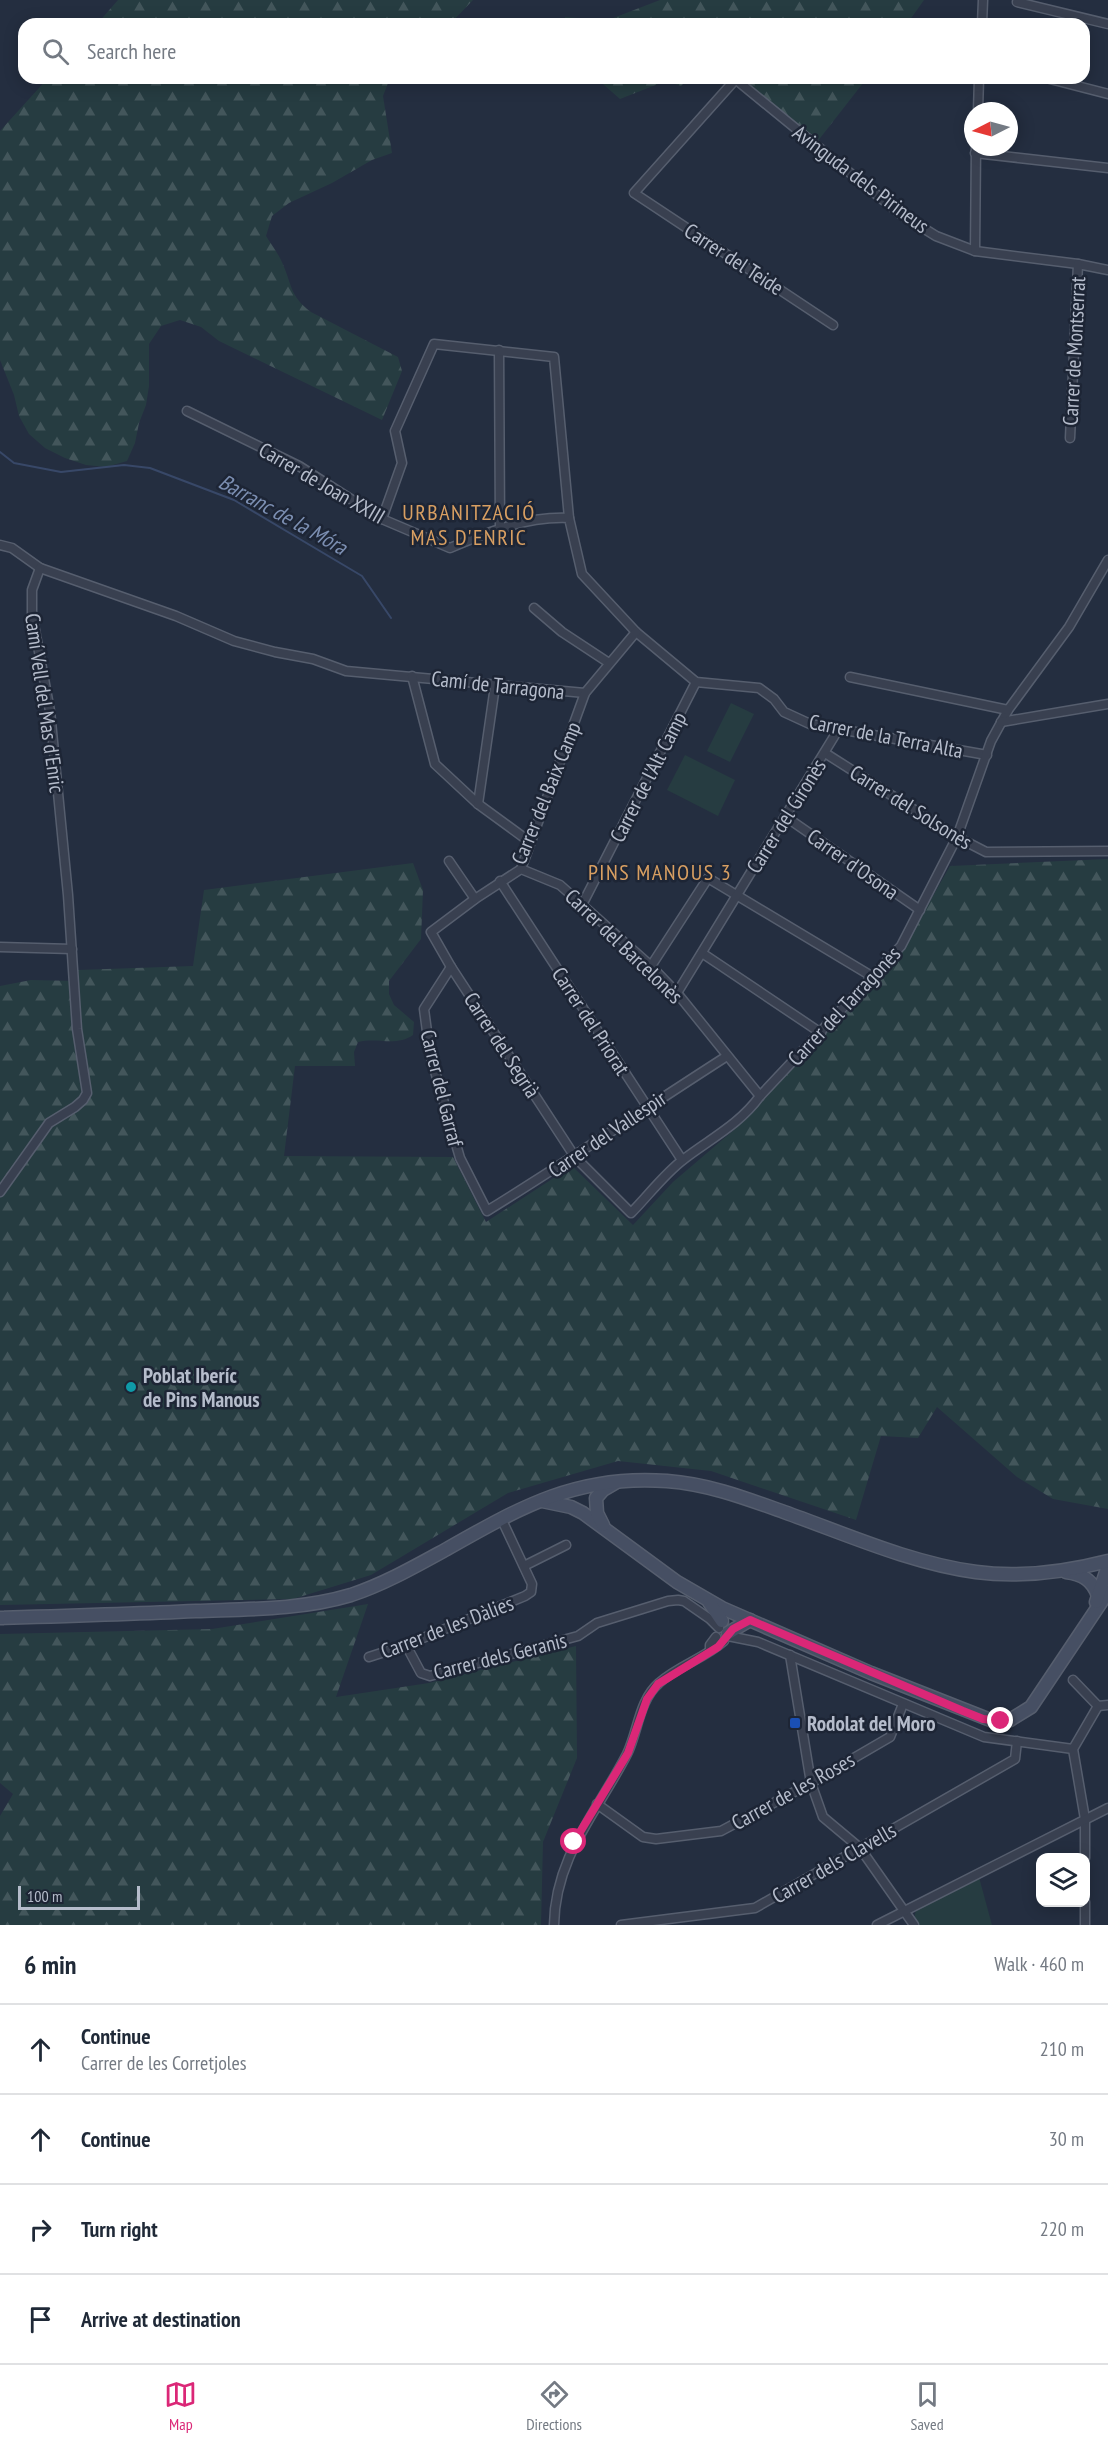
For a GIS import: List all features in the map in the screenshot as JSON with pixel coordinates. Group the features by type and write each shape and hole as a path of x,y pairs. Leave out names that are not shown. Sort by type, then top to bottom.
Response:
{"main road":[{"path":"581,1511 593,1510 603,1490 619,1481"},
{"path":"0,1618 268,1610 351,1595 398,1576 501,1518 538,1501 582,1488 619,1481 665,1481 724,1491 920,1559 955,1568 1008,1574 1059,1571 1108,1561"},
{"path":"582,1488 592,1492 597,1513 603,1525"},
{"path":"581,1511 575,1500 582,1488"},
{"path":"538,1501 561,1504 581,1511 603,1525 677,1582 708,1601 726,1630 750,1620 871,1673 993,1721 1010,1720 1031,1707 1103,1594 1108,1566"},
{"path":"1059,1571 1086,1577 1103,1594"}],"street":[{"path":"982,18 983,0"},
{"path":"1017,2 1083,18"},
{"path":"1090,20 1108,24"},
{"name":"Carrer del Teide","path":"730,84 634,194 833,325"},
{"name":"Avinguda dels Pirineus","path":"740,84 899,213 936,236 975,251 1108,270"},
{"path":"978,102 979,84"},
{"path":"1069,84 1108,94"},
{"path":"975,156 975,251"},
{"path":"1018,156 1108,168"},
{"name":"Carrer de Montserrat","path":"1070,438 1078,264"},
{"path":"382,519 402,463 395,431 434,344 554,357 569,518 582,574 636,632 696,682"},
{"path":"499,350 500,527"},
{"name":"Carrer de Joan XXIII","path":"187,411 299,466 382,519 450,548 500,527 554,517 569,518"},
{"path":"0,545 12,548 40,568 176,616 234,641 274,652 313,659 346,671 412,676 435,764 478,804 530,842"},
{"name":"Carrer del Tarragonès","path":"575,1158 631,1214 682,1160 722,1133 751,1108 901,946 957,837 991,741 1001,722 1069,627 1108,560"},
{"name":"Camí Vell del Mas d'Enric","path":"0,1192 49,1124 75,1107 87,1093 77,1029 50,711 32,614 32,590 40,568"},
{"path":"534,608 562,632 609,663"},
{"name":"Carrer del Baix Camp","path":"431,932 475,898 521,869 585,693 636,632"},
{"name":"Camí de Tarragona","path":"412,676 495,686 585,693"},
{"path":"850,676 1008,710"},
{"name":"Carrer de la Terra Alta","path":"696,682 759,688 774,699 784,712 810,724 987,755"},
{"name":"Carrer de l'Alt Camp","path":"583,903 696,682"},
{"path":"478,804 495,686"},
{"path":"1001,722 1108,704"},
{"name":"Carrer del Gironès","path":"677,993 838,730"},
{"name":"Carrer del Solsonès","path":"825,753 957,837 986,852 1108,851"},
{"name":"Carrer d'Osona","path":"786,817 920,910"},
{"path":"449,861 475,898"},
{"name":"Carrer del Barcelonès","path":"521,869 560,885 583,903 651,966 677,993 760,1096"},
{"path":"651,966 708,878 873,977"},
{"name":"Carrer del Priorat","path":"500,881 682,1160"},
{"name":"Carrer del Segrià","path":"431,932 451,967 575,1158"},
{"path":"0,947 72,949"},
{"path":"702,953 821,1033"},
{"name":"Carrer del Garraf","path":"451,967 424,1010 429,1043 460,1158 487,1211"},
{"name":"Carrer del Vallespir","path":"487,1211 575,1158 647,1107 727,1056"},
{"name":"Carrer de les Dàlies","path":"369,1657 531,1592 532,1584 501,1518"},
{"name":"Carrer de les Dàlies","path":"524,1566 566,1545"},
{"name":"Carrer dels Geranis","path":"406,1644 421,1673 430,1676 579,1636 597,1623 668,1601 684,1601 726,1630"},
{"path":"554,1925 555,1906 574,1842 628,1753 647,1699 658,1684 710,1650 726,1630 984,1737 1073,1749"},
{"path":"790,1655 811,1783 823,1817 860,1848 914,1925"},
{"path":"1072,1680 1098,1706"},
{"name":"Carrer de les Roses","path":"597,1804 643,1837 656,1839 721,1831 890,1737 903,1704"},
{"path":"1098,1706 1108,1705"},
{"path":"1085,1853 1086,1819 1073,1749 1098,1706"},
{"name":"Carrer dels Clavells","path":"621,1925 647,1924 755,1908 1015,1760 1017,1741"},
{"path":"877,1925 1108,1808"},
{"path":"1085,1907 1085,1925"}],"green space":[{"path":"118,0 473,0 456,18 102,18"},
{"path":"660,0 924,0 911,18 613,18"},
{"path":"43,84 388,84 383,96 392,153 372,160 332,183 289,203 272,216 266,236 281,260 295,295 304,306 311,312 398,357 402,371 382,420 219,341 201,327 180,320 161,326 149,344 149,386 146,405 127,461 106,467 86,465 45,448 29,434 19,416 14,395 0,360 0,131"},
{"path":"603,84 658,84 620,99"},
{"path":"744,84 862,84 817,142"},
{"path":"731,703 754,714 730,762 707,751"},
{"path":"685,755 735,780 718,816 667,790"},
{"path":"1108,859 1108,1509 1053,1499 1017,1477 937,1407 918,1438 881,1436 856,1520 711,1471 618,1461 508,1493 371,1575 293,1599 0,1605 0,986 31,980 78,981 78,970 193,966 204,890 413,863 423,890 421,939 389,981 389,994 394,1005 414,1022 413,1035 407,1039 393,1041 358,1042 354,1052 355,1066 295,1066 284,1156 453,1157 486,1222 572,1166 633,1225 673,1182 735,1129 897,959 950,866"},
{"path":"368,1604 336,1697 429,1683 576,1646 577,1758 543,1842 541,1925 0,1925 0,1816 13,1794 0,1783 0,1634 212,1629"},
{"path":"979,1877 992,1925 918,1925 914,1918 916,1910"}],"waterway":[{"name":"Barranc de la Móra","path":"0,452 14,463 61,472 124,465 150,468 234,500 362,576 391,618"}],"place":[{"name":"Poblat Iberíc de Pins Manous","path":"131,1387"},
{"name":"Rodolat del Moro","path":"795,1723"}],"district":[{"name":"URBANITZACIÓ MAS D'ENRIC","path":"469,524"},
{"name":"PINS MANOUS 3","path":"660,872"}],"route":[{"path":"574,1842 628,1753 647,1699 658,1684 718,1647 727,1638 728,1633 750,1620 963,1711 983,1719 1001,1721"}]}
